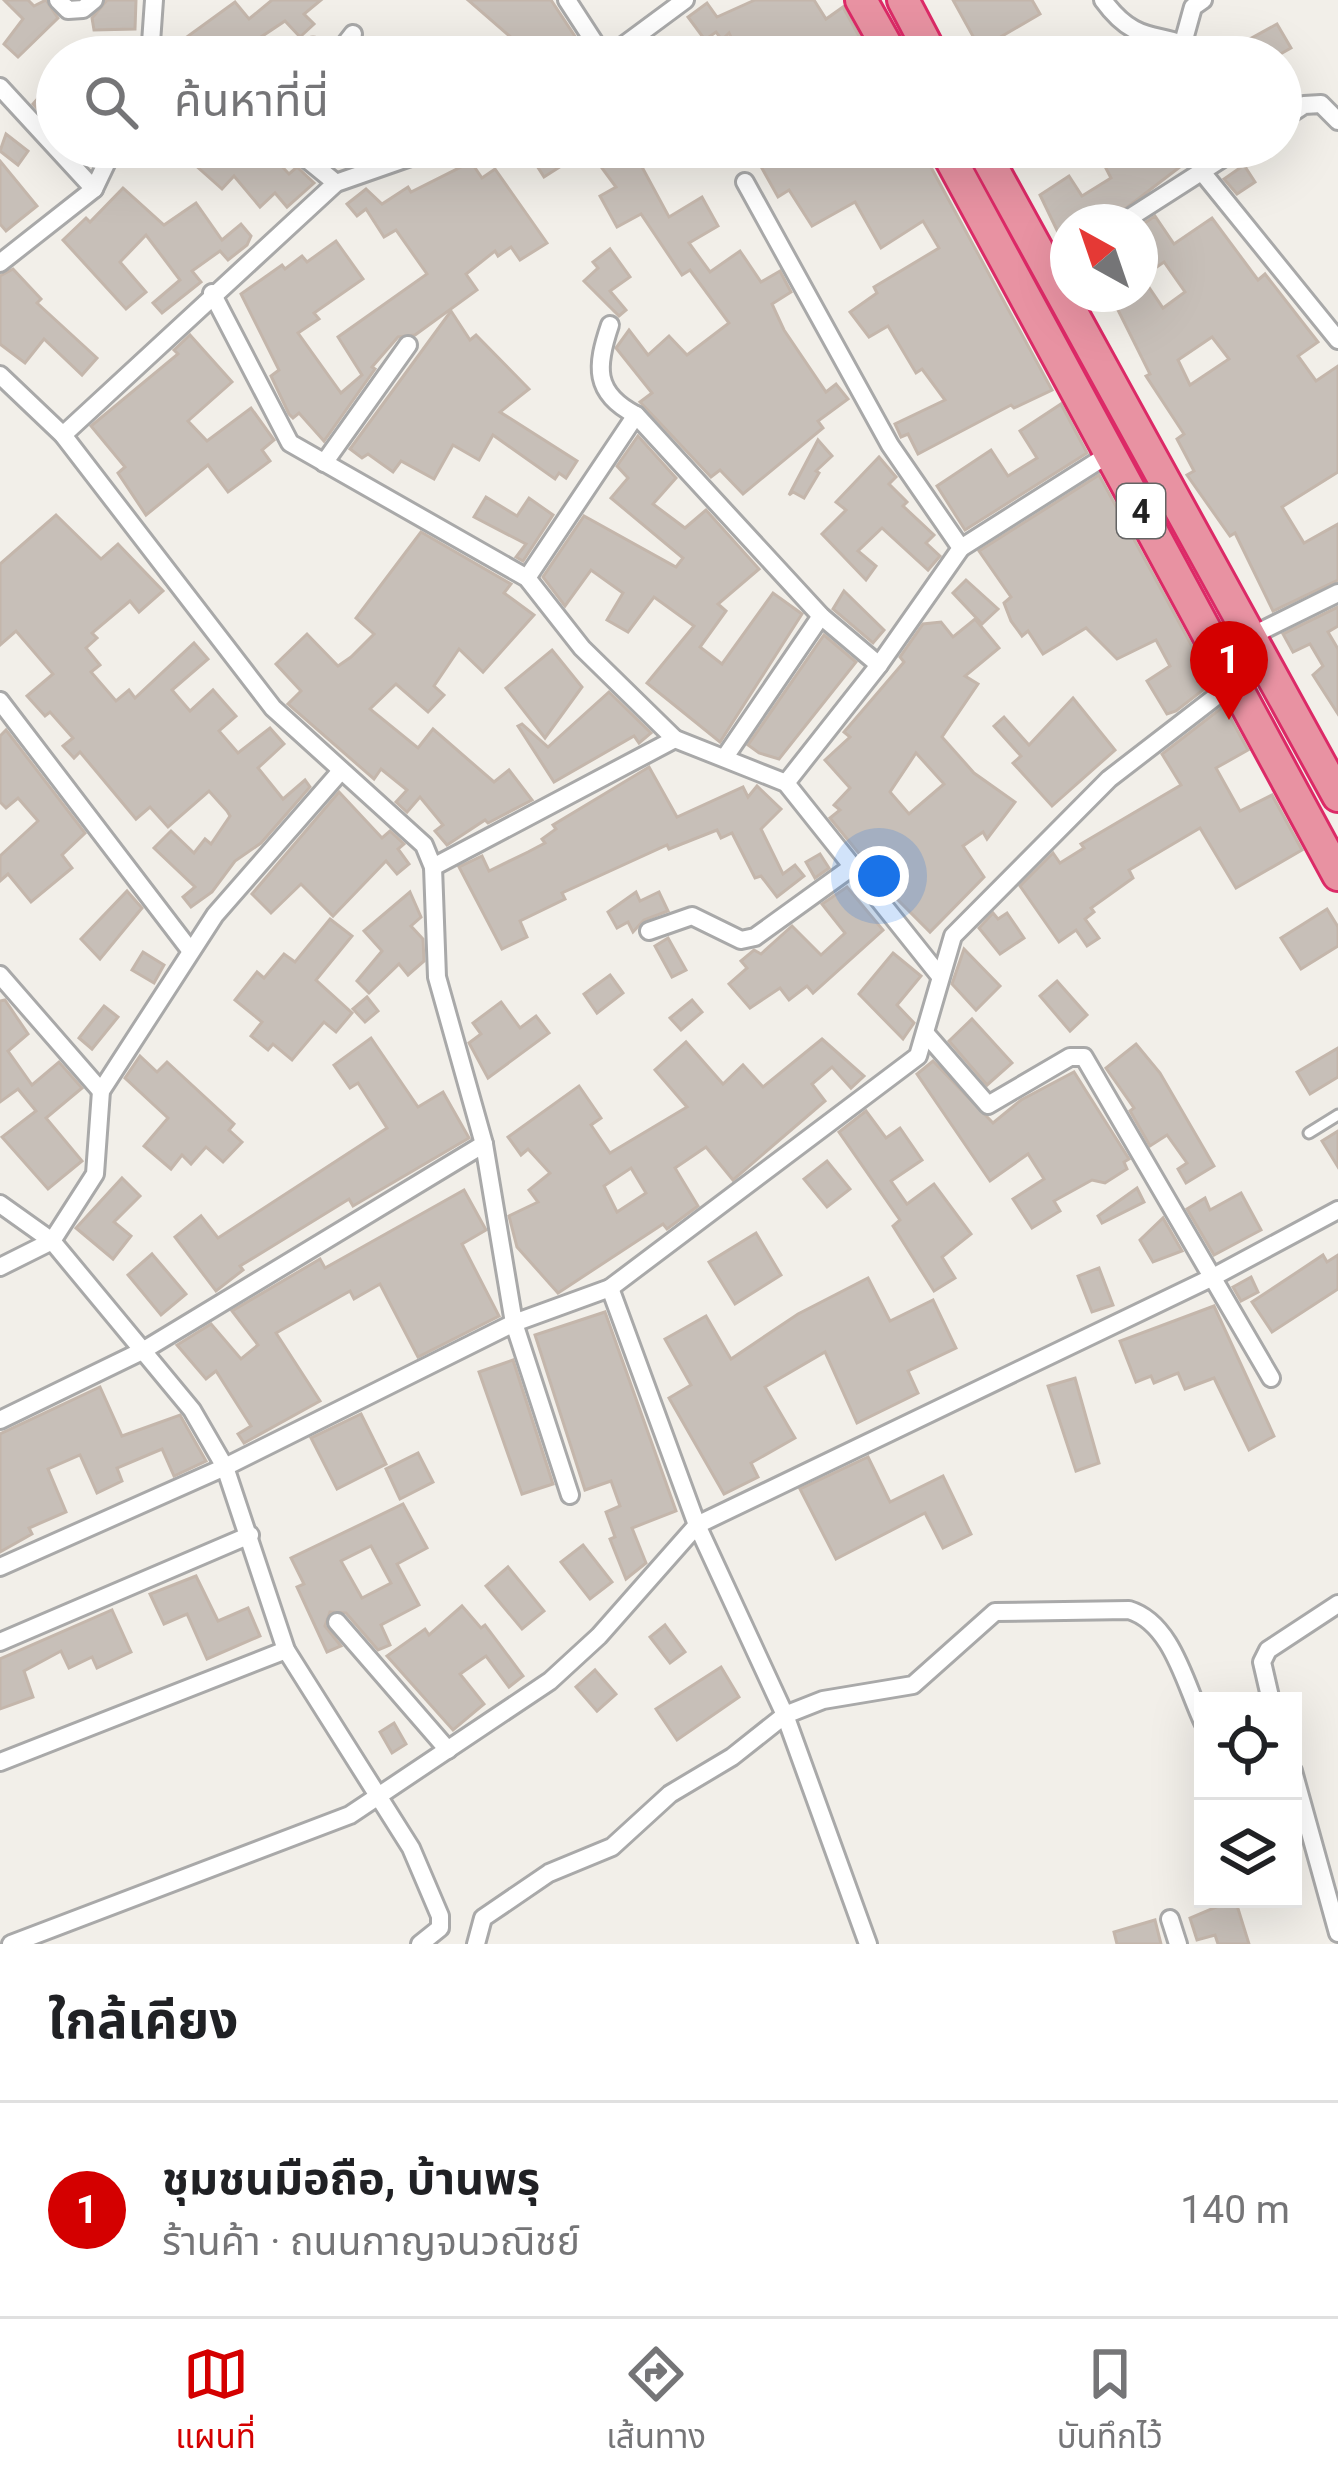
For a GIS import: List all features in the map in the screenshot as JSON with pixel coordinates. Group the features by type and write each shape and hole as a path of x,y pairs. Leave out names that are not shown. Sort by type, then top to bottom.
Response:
{"highway":[{"path":"861,0 881,36"},
{"path":"903,0 922,36"},
{"name":"4","path":"955,168 1338,875"},
{"name":"4","path":"995,168 1050,251"},
{"name":"4","path":"1083,312 1249,637 1338,796"}],"street":[{"path":"58,0 68,10 82,9 94,0"},
{"path":"151,36 154,0"},
{"path":"567,0 592,36"},
{"path":"635,36 685,0"},
{"path":"1103,0 1141,36"},
{"path":"1191,36 1193,7 1203,0"},
{"path":"0,88 36,127"},
{"path":"1302,106 1321,104 1338,121"},
{"path":"74,168 94,189"},
{"path":"0,263 94,189 104,168"},
{"path":"318,168 336,183"},
{"path":"64,435 336,183 379,168"},
{"path":"1151,204 1208,168"},
{"path":"1202,172 1338,340"},
{"path":"745,182 890,445 961,548"},
{"path":"212,293 290,443 527,578 583,648 674,739 786,783 939,975"},
{"path":"610,325 596,365 598,379 620,407 636,416 821,616 879,665"},
{"path":"324,463 408,344"},
{"path":"0,375 64,435 273,708 424,845 433,867 437,977 484,1144 514,1323 570,1495"},
{"path":"527,578 636,416"},
{"path":"786,783 879,665 961,548 1109,454"},
{"path":"1249,637 1338,593"},
{"path":"725,757 821,616"},
{"path":"0,1567 225,1467 514,1323 610,1288 918,1056 953,936 1109,779 1236,682"},
{"path":"0,701 190,950"},
{"path":"433,867 674,739"},
{"path":"0,1267 52,1241 95,1174 101,1091 190,950 340,772"},
{"path":"649,931 692,916 741,940 755,937 852,867"},
{"path":"0,975 101,1091"},
{"path":"927,1034 988,1105 1070,1057 1084,1057 1271,1378"},
{"path":"0,1420 144,1350 484,1144"},
{"path":"0,1204 52,1241 192,1410 225,1467 286,1650 411,1848 440,1916 440,1928 420,1944"},
{"path":"11,1944 350,1815 550,1681 615,1619 697,1525 1215,1276 1338,1210"},
{"path":"610,1288 697,1525 785,1715 868,1944"},
{"path":"0,1642 250,1534"},
{"path":"1269,1692 1262,1662 1268,1650 1338,1604"},
{"path":"476,1944 483,1918 549,1873 613,1847 670,1794 732,1757 785,1715 823,1700 913,1685 995,1612 1129,1610 1146,1615 1160,1629 1194,1703"},
{"path":"337,1622 448,1750"},
{"path":"0,1762 286,1650"},
{"path":"1301,1800 1338,1933"},
{"path":"1170,1919 1178,1944"}],"lane":[{"path":"1309,1133 1338,1115"}],"building":[{"path":"4,0 28,0 34,6 46,0 58,18 18,57 4,44 23,19"},
{"path":"107,0 136,0 135,29 94,30 92,18"},
{"path":"272,0 321,0 304,14 314,24 301,36 285,21 262,36 188,36 235,2 249,19"},
{"path":"468,0 551,0 575,36 509,36"},
{"path":"755,0 814,0 826,19 843,7 859,36 719,36 716,32 702,36 688,17 707,3 717,17"},
{"path":"953,0 1032,0 1040,14 1002,36 973,36"},
{"path":"1277,24 1284,36 1255,36"},
{"path":"6,134 28,151 18,165 0,151"},
{"path":"0,161 37,206 6,231 0,224"},
{"path":"198,168 283,168 289,174 298,168 314,183 287,207 275,193 260,207 234,176 222,189"},
{"path":"459,168 475,168 482,178 495,169 547,243 520,260 511,247 498,256 495,251 466,274 477,290 415,335 398,337 372,367 375,369 324,441 299,413 293,418 289,414 271,376 279,370 241,294 282,265 285,269 302,256 307,262 336,241 363,279 314,313 319,319 298,333 341,393 362,375 338,337 427,274 396,230 384,237 366,209 357,216 347,204 366,189 382,204 408,187 411,192"},
{"path":"602,168 643,168 669,217 702,197 718,226 689,243 710,272 740,251 761,282 780,271 791,292 772,304 784,330 826,392 836,384 848,399 818,421 823,428 743,494 720,470 711,477 640,402 652,393 616,348 629,330 648,355 669,336 687,355 729,323 690,270 682,275 641,214 617,227 600,196 616,187"},
{"path":"762,168 931,168 1052,390 1014,408 1011,405 918,454 908,434 901,437 895,424 945,400 922,369 916,373 888,326 869,337 850,312 877,293 874,287 939,248 923,221 881,248 855,202 812,226 789,190 778,197"},
{"path":"1106,168 1179,168 1132,204 1050,204 1050,216 1040,195 1069,176 1082,196 1111,178"},
{"path":"1246,168 1255,182 1237,194 1224,179"},
{"path":"123,188 164,225 196,203 222,240 241,224 251,236 228,260 220,251 192,271 201,282 162,313 153,303 180,280 146,235 120,262 146,292 126,309 63,240 86,218 90,222"},
{"path":"1212,218 1258,280 1265,274 1318,342 1298,356 1316,381 1338,366 1338,472 1282,507 1304,543 1338,524 1338,580 1273,611 1235,533 1230,536 1187,475 1194,471 1177,439 1184,434 1146,376 1150,374 1119,312 1158,312 1158,301 1163,308 1185,292 1164,262 1158,266 1158,220 1174,244","holes":["1212,337 1229,359 1190,385 1178,360"]},
{"path":"610,249 630,277 610,291 626,310 619,316 584,281 598,268 593,262"},
{"path":"13,269 41,299 37,303 97,358 82,375 44,339 25,363 0,344 0,276"},
{"path":"451,311 470,340 476,335 529,389 500,412 577,461 566,478 559,473 555,479 493,435 479,460 453,445 434,479 401,461 393,472 368,454 362,458 350,449"},
{"path":"190,335 232,382 188,421 207,441 251,408 274,440 262,450 270,461 228,492 208,465 146,515 118,473 125,467 91,426 178,354 174,350"},
{"path":"1061,404 1087,453 965,530 937,486 991,450 1008,476 1037,458 1020,431"},
{"path":"638,436 676,478 653,504 685,528 706,510 759,569 718,604 726,611 700,647 722,664 773,593 802,614 720,742 647,683 694,626 654,597 628,632 607,620 623,593 591,570 565,606 543,577 584,516 676,567 683,558 611,498 628,478 617,466"},
{"path":"818,440 832,456 816,471 804,498 793,492 789,495"},
{"path":"879,457 896,477 889,484 907,502 903,506 934,535 926,543 940,556 928,570 882,528 858,551 876,566 866,580 822,534 846,510 836,502"},
{"path":"1099,475 1212,683 1167,714 1147,681 1170,666 1156,640 1117,659 1086,628 1043,654 1028,631 1022,636 1011,621 1004,603 1011,597 979,551"},
{"path":"486,497 517,516 529,498 553,515 523,561 516,557 526,544 474,517"},
{"path":"56,515 101,559 118,544 163,591 139,612 130,601 92,633 97,638 86,648 100,665 91,672 116,701 129,690 135,698 194,643 208,659 172,690 190,711 213,690 236,716 219,731 238,753 270,728 284,744 258,768 283,799 305,780 310,787 261,843 235,861 212,892 191,907 183,897 195,887 154,848 171,831 194,853 205,839 211,844 230,816 227,811 209,791 168,827 150,807 136,819 80,752 74,758 63,746 73,738 50,712 45,716 27,696 53,674 16,631 0,645 0,564"},
{"path":"421,532 511,584 504,593 534,615 483,672 459,649 434,686 444,695 428,712 396,684 370,709 418,748 433,729 494,782 509,770 532,800 488,823 485,820 447,845 435,831 443,825 420,797 407,812 396,802 407,790 381,769 374,779 288,704 301,691 276,664 307,634 338,666 351,657 374,634 356,618"},
{"path":"966,580 998,609 982,624 953,593"},
{"path":"844,591 884,630 873,643 833,609"},
{"path":"1338,607 1338,626 1328,632 1338,649 1338,714 1313,675 1323,666 1310,644 1293,652 1283,634"},
{"path":"975,619 999,648 965,676 978,684 942,737 974,773 1015,802 987,839 983,832 963,846 984,877 930,932 887,889 899,877 879,858 870,867 830,818 840,810 834,805 850,788 825,760 850,737 844,732 904,662 900,657 923,624 941,622 953,637","holes":["916,753 944,784 909,814 890,792"]},
{"path":"824,635 856,662 779,759 759,753 748,745"},
{"path":"552,650 582,687 545,738 506,688"},
{"path":"609,692 651,733 639,743 634,736 554,782 518,726 522,724 548,747"},
{"path":"1073,698 1115,750 1052,806 1013,763 1021,756 994,726 1004,717 1029,745"},
{"path":"1224,706 1248,750 1216,768 1240,811 1272,795 1302,850 1236,888 1200,828 1129,870 1133,878 1091,908 1094,912 1085,919 1099,938 1087,946 1076,930 1059,942 1020,886 1053,853 1060,863 1084,848 1081,844 1181,785 1162,754"},
{"path":"6,730 85,833 62,855 72,868 31,902 8,874 0,881 0,856 38,821 18,798 6,808 0,802 0,736"},
{"path":"649,767 677,817 743,787 748,797 757,786 781,809 761,829 783,874 795,865 804,876 777,897 761,876 755,878 732,833 721,838 717,830 669,849 667,845 562,893 565,899 520,921 527,937 502,949 459,867 482,856 489,871 528,852 545,843 542,839 556,829 553,825"},
{"path":"339,792 382,838 390,831 404,844 398,849 409,864 397,874 386,861 333,916 301,884 271,913 252,894"},
{"path":"820,854 829,868 815,878 806,862"},
{"path":"847,887 883,930 813,993 807,986 789,1000 780,988 750,1008 729,984 747,968 741,961 754,950 761,954 792,926 821,955 845,933 822,904"},
{"path":"127,891 142,908 100,959 81,939"},
{"path":"410,892 421,917 411,926 423,939 424,961 408,975 399,964 369,993 357,981 382,951 364,931"},
{"path":"636,892 640,901 659,892 668,911 644,920 633,932 628,922 617,928 608,912"},
{"path":"1327,909 1338,927 1338,946 1301,969 1281,938"},
{"path":"993,913 998,919 1007,913 1024,938 1000,954 979,928"},
{"path":"330,919 352,936 316,980 352,1013 336,1032 324,1022 292,1060 273,1044 268,1050 251,1036 262,1022 235,1000 257,972 264,978 284,954 295,962"},
{"path":"668,938 686,970 672,977 655,946"},
{"path":"964,949 1000,986 976,1010 952,984"},
{"path":"143,952 164,965 154,983 132,970"},
{"path":"893,953 921,976 897,1005 914,1023 903,1039 859,994"},
{"path":"610,975 623,993 597,1013 584,994"},
{"path":"1057,981 1087,1015 1070,1031 1040,996"},
{"path":"367,997 378,1011 365,1022 353,1009"},
{"path":"5,1000 28,1034 8,1051 32,1085 59,1062 82,1088 46,1118 82,1161 48,1189 2,1137 36,1111 18,1089 0,1102 0,1001"},
{"path":"692,1000 702,1012 681,1030 670,1018"},
{"path":"501,1002 520,1028 536,1016 549,1033 488,1078 469,1043 481,1034 473,1023"},
{"path":"104,1006 118,1017 92,1049 79,1038"},
{"path":"972,1019 1012,1063 987,1085 949,1041"},
{"path":"371,1038 418,1107 443,1092 469,1138 353,1206 349,1199 240,1266 243,1270 216,1291 175,1237 201,1216 218,1238 387,1128 358,1083 350,1088 334,1065"},
{"path":"822,1039 864,1076 851,1088 832,1067 812,1084 825,1101 733,1180 706,1147 675,1168 698,1206 558,1293 517,1247 509,1216 538,1202 529,1190 550,1173 528,1149 521,1155 508,1137 579,1086 601,1118 591,1125 610,1153 687,1107 655,1070 686,1042 723,1084 743,1065 763,1087","holes":["631,1168 646,1193 617,1212 604,1186"]},
{"path":"1136,1044 1160,1073 1214,1166 1186,1183 1178,1169 1187,1163 1167,1135 1150,1146 1130,1111 1134,1108 1106,1068"},
{"path":"1338,1048 1338,1077 1310,1094 1297,1072"},
{"path":"140,1056 157,1072 167,1062 234,1124 229,1130 242,1142 223,1162 206,1147 191,1164 182,1155 171,1169 144,1146 168,1118 125,1078"},
{"path":"933,1061 993,1123 1021,1100 1074,1072 1129,1159 1124,1162 1127,1169 1105,1183 1092,1180 1054,1201 1060,1211 1032,1228 1013,1199 1044,1179 1028,1154 990,1181 917,1074"},
{"path":"866,1111 886,1138 900,1128 922,1160 891,1181 907,1204 934,1184 971,1234 942,1257 955,1278 934,1291 893,1226 900,1220 839,1132"},
{"path":"1338,1131 1338,1167 1322,1141"},
{"path":"827,1161 850,1189 827,1207 804,1179"},
{"path":"122,1178 140,1196 114,1222 131,1236 113,1259 76,1228"},
{"path":"1137,1188 1144,1202 1102,1223 1098,1216"},
{"path":"464,1190 486,1230 462,1244 499,1316 418,1357 380,1284 354,1299 350,1291 276,1333 320,1401 244,1443 238,1434 251,1426 216,1371 206,1379 177,1345 211,1324 241,1359 258,1345 232,1311 320,1259 325,1268"},
{"path":"1241,1193 1261,1230 1214,1255 1187,1209 1205,1198 1210,1210"},
{"path":"1163,1218 1182,1251 1153,1262 1140,1240"},
{"path":"756,1233 781,1275 735,1304 709,1262"},
{"path":"152,1254 186,1294 161,1315 128,1275"},
{"path":"1323,1255 1327,1262 1338,1255 1338,1289 1272,1332 1252,1302"},
{"path":"1099,1268 1113,1305 1092,1312 1078,1276"},
{"path":"1251,1277 1258,1292 1241,1301 1233,1287"},
{"path":"868,1278 890,1321 933,1300 956,1348 908,1371 918,1393 857,1423 825,1352 765,1387 795,1438 751,1463 758,1477 724,1494 669,1398 691,1385 665,1339 706,1316 731,1359 798,1314"},
{"path":"1214,1306 1274,1436 1249,1450 1214,1378 1185,1389 1178,1373 1154,1383 1151,1376 1136,1382 1120,1341"},
{"path":"605,1312 676,1511 632,1528 646,1563 626,1579 610,1539 615,1537 606,1512 620,1506 611,1481 585,1490 535,1335"},
{"path":"513,1360 553,1484 522,1494 479,1372"},
{"path":"1075,1378 1099,1463 1076,1471 1048,1386"},
{"path":"100,1387 122,1436 180,1415 206,1461 174,1476 162,1449 117,1468 122,1481 97,1493 80,1455 48,1469 66,1512 29,1528 32,1534 0,1552 0,1434"},
{"path":"361,1414 386,1464 337,1489 311,1438"},
{"path":"418,1453 433,1482 400,1499 386,1469"},
{"path":"868,1457 890,1502 943,1476 971,1534 943,1548 925,1513 836,1559 800,1489"},
{"path":"403,1504 427,1548 397,1564 419,1605 381,1625 390,1645 378,1650 346,1613 330,1612 325,1626 341,1646 327,1652 297,1587 304,1584 291,1558","holes":["371,1546 391,1583 362,1598 341,1561"]},
{"path":"583,1545 612,1582 590,1599 561,1562"},
{"path":"508,1567 544,1611 522,1629 486,1586"},
{"path":"196,1576 218,1621 248,1608 260,1636 207,1659 187,1614 164,1624 150,1594"},
{"path":"462,1606 481,1628 485,1625 523,1676 509,1687 486,1656 460,1674 484,1704 453,1730 387,1656 425,1629 429,1635"},
{"path":"112,1610 131,1652 97,1668 92,1657 69,1668 61,1651 24,1671 33,1697 0,1709 0,1659"},
{"path":"665,1625 685,1652 670,1663 650,1637"},
{"path":"721,1667 739,1697 677,1740 656,1709"},
{"path":"595,1670 616,1694 597,1711 576,1687"},
{"path":"394,1723 406,1744 392,1753 380,1732"},
{"path":"1214,1908 1238,1908 1249,1944 1218,1944 1215,1935 1197,1940 1190,1918"},
{"path":"1155,1920 1161,1944 1117,1944 1114,1932"}],"place":[{"name":"ชุมชนมือถือ, บ้านพรุ","path":"1229,720"}]}
